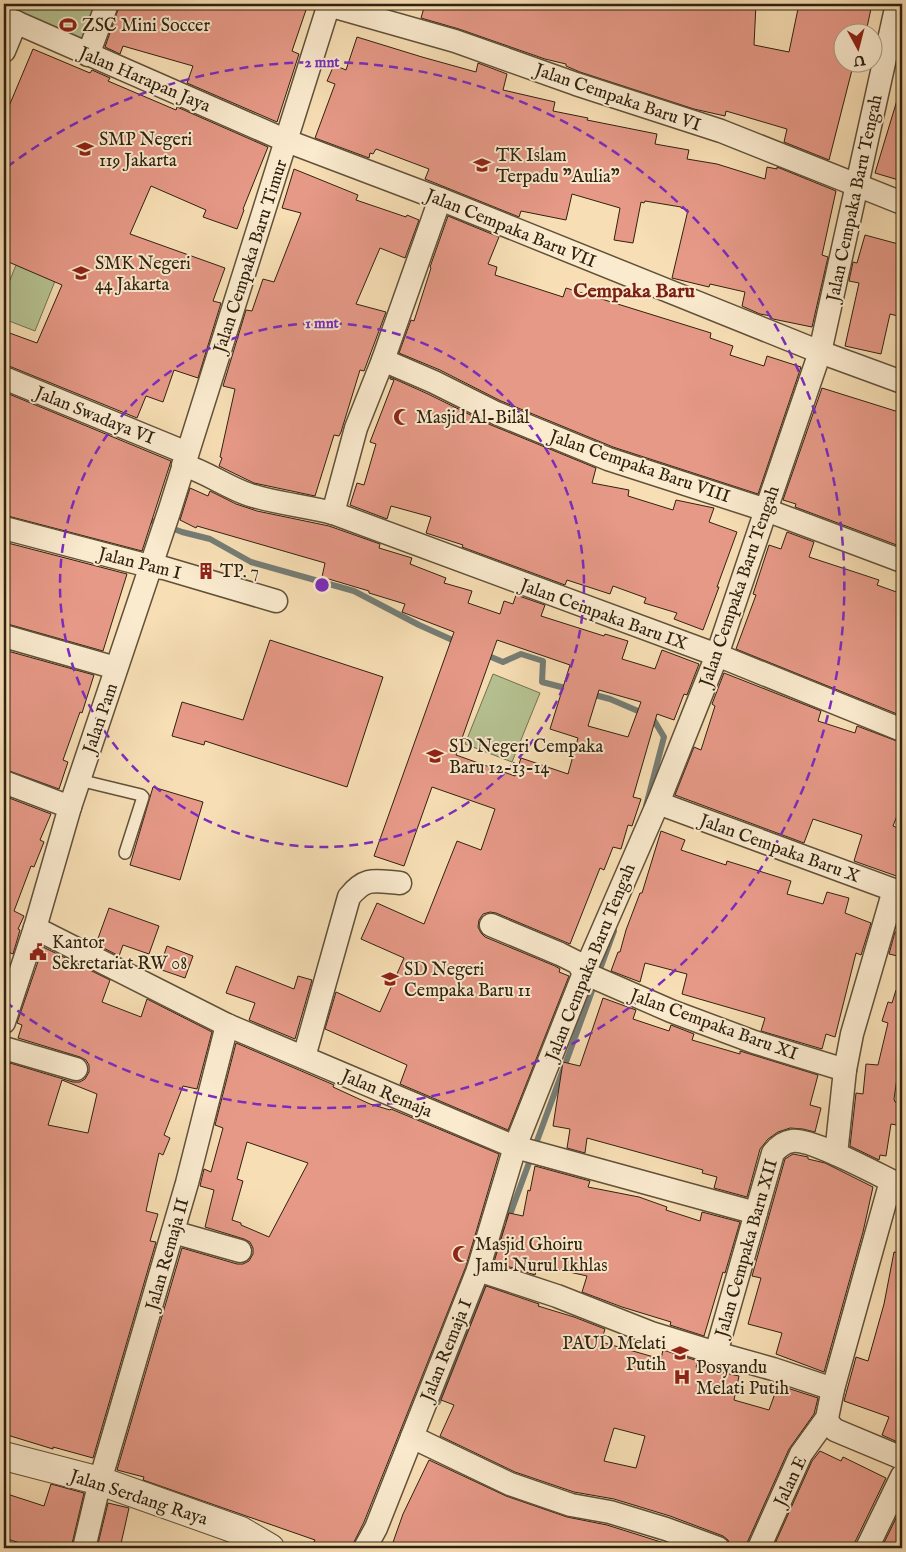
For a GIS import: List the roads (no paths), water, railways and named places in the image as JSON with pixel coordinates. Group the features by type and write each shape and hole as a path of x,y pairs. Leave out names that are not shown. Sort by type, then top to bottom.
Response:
{"street":[{"path":"88,55 107,4"},
{"path":"896,4 902,6"},
{"name":"Jalan Cempaka Baru Tengah","path":"530,1152 655,809 717,655 820,352 896,4"},
{"name":"Jalan Cempaka Baru VI","path":"329,5 455,41 576,84 721,131 902,204"},
{"name":"Jalan Cempaka Baru Timur","path":"170,509 329,5"},
{"path":"4,51 10,19"},
{"name":"Jalan Harapan Jaya","path":"10,19 88,55 287,140"},
{"name":"Jalan Cempaka Baru VII","path":"287,140 440,199 820,352 902,382"},
{"path":"332,514 356,428 383,360 440,199"},
{"name":"Jalan Cempaka Baru VIII","path":"383,360 434,382 496,413 608,459 766,510 902,561"},
{"name":"Jalan Swadaya VI","path":"4,378 185,459"},
{"name":"Jalan Cempaka Baru IX","path":"185,459 199,470 231,488 251,495 332,514 717,655 902,730"},
{"name":"Jalan Pam","path":"4,1022 13,964 35,928 70,807 158,538 170,509"},
{"name":"Jalan Pam I","path":"4,528 149,566 164,568 276,601"},
{"path":"4,636 116,668"},
{"path":"4,782 70,807"},
{"name":"Jalan Cempaka Baru X","path":"655,809 898,892"},
{"path":"304,1057 349,897 357,886 369,881 400,883"},
{"path":"898,892 852,1034 845,1070 836,1154 897,1183 833,1389 827,1418 829,1424 835,1430 902,1458"},
{"name":"Jalan Cempaka Baru XI","path":"491,925 560,954 578,963 595,977 671,1011 754,1042 845,1070"},
{"name":"Jalan Remaja","path":"35,928 227,1025 403,1101 530,1152 756,1213"},
{"name":"Jalan Remaja II","path":"84,1548 100,1481 187,1183 227,1025"},
{"path":"4,1048 76,1069"},
{"name":"Jalan Cempaka Baru XII","path":"716,1354 773,1153 780,1145 790,1141 801,1140 836,1154"},
{"name":"Jalan Remaja I","path":"365,1548 421,1441 530,1152"},
{"path":"173,1232 240,1251"},
{"path":"485,1272 557,1296 651,1333 833,1389"},
{"name":"Jalan E","path":"759,1548 801,1454 827,1418"},
{"path":"421,1441 510,1484 571,1505 610,1512 666,1529 718,1548"},
{"name":"Jalan Serdang Raya","path":"4,1456 100,1481 241,1531 270,1548"},
{"path":"867,1548 902,1476"}],"lane":[{"path":"79,780 141,794 143,797 125,853"}],"waterway":[{"path":"144,518 182,532 210,539 251,562 354,591 419,625 459,643"},
{"path":"484,654 503,662 521,654 543,661 542,682 569,689"},
{"path":"591,694 610,699 652,717 664,737 646,806"},
{"path":"508,1220 614,931"},
{"path":"490,1269 504,1229"},
{"path":"438,1402 485,1283"}],"place":[{"name":"ZSC Mini Soccer","path":"68,25"},
{"name":"SMP Negeri 119 Jakarta","path":"85,149"},
{"name":"TK Islam Terpadu \"Aulia\"","path":"482,165"},
{"name":"SMK Negeri 44 Jakarta","path":"81,273"},
{"name":"Masjid Al-Bilal","path":"402,417"},
{"name":"TP. 7","path":"206,571"},
{"name":"SD Negeri Cempaka Baru 12-13-14","path":"435,756"},
{"name":"Kantor Sekretariat RW 08","path":"38,952"},
{"name":"SD Negeri Cempaka Baru 11","path":"390,979"},
{"name":"Masjid Ghoiru Jami Nurul Ikhlas","path":"461,1254"},
{"name":"PAUD Melati Putih","path":"680,1353"},
{"name":"Posyandu Melati Putih","path":"682,1377"}],"district":[{"name":"Cempaka Baru","path":"634,290"}]}
